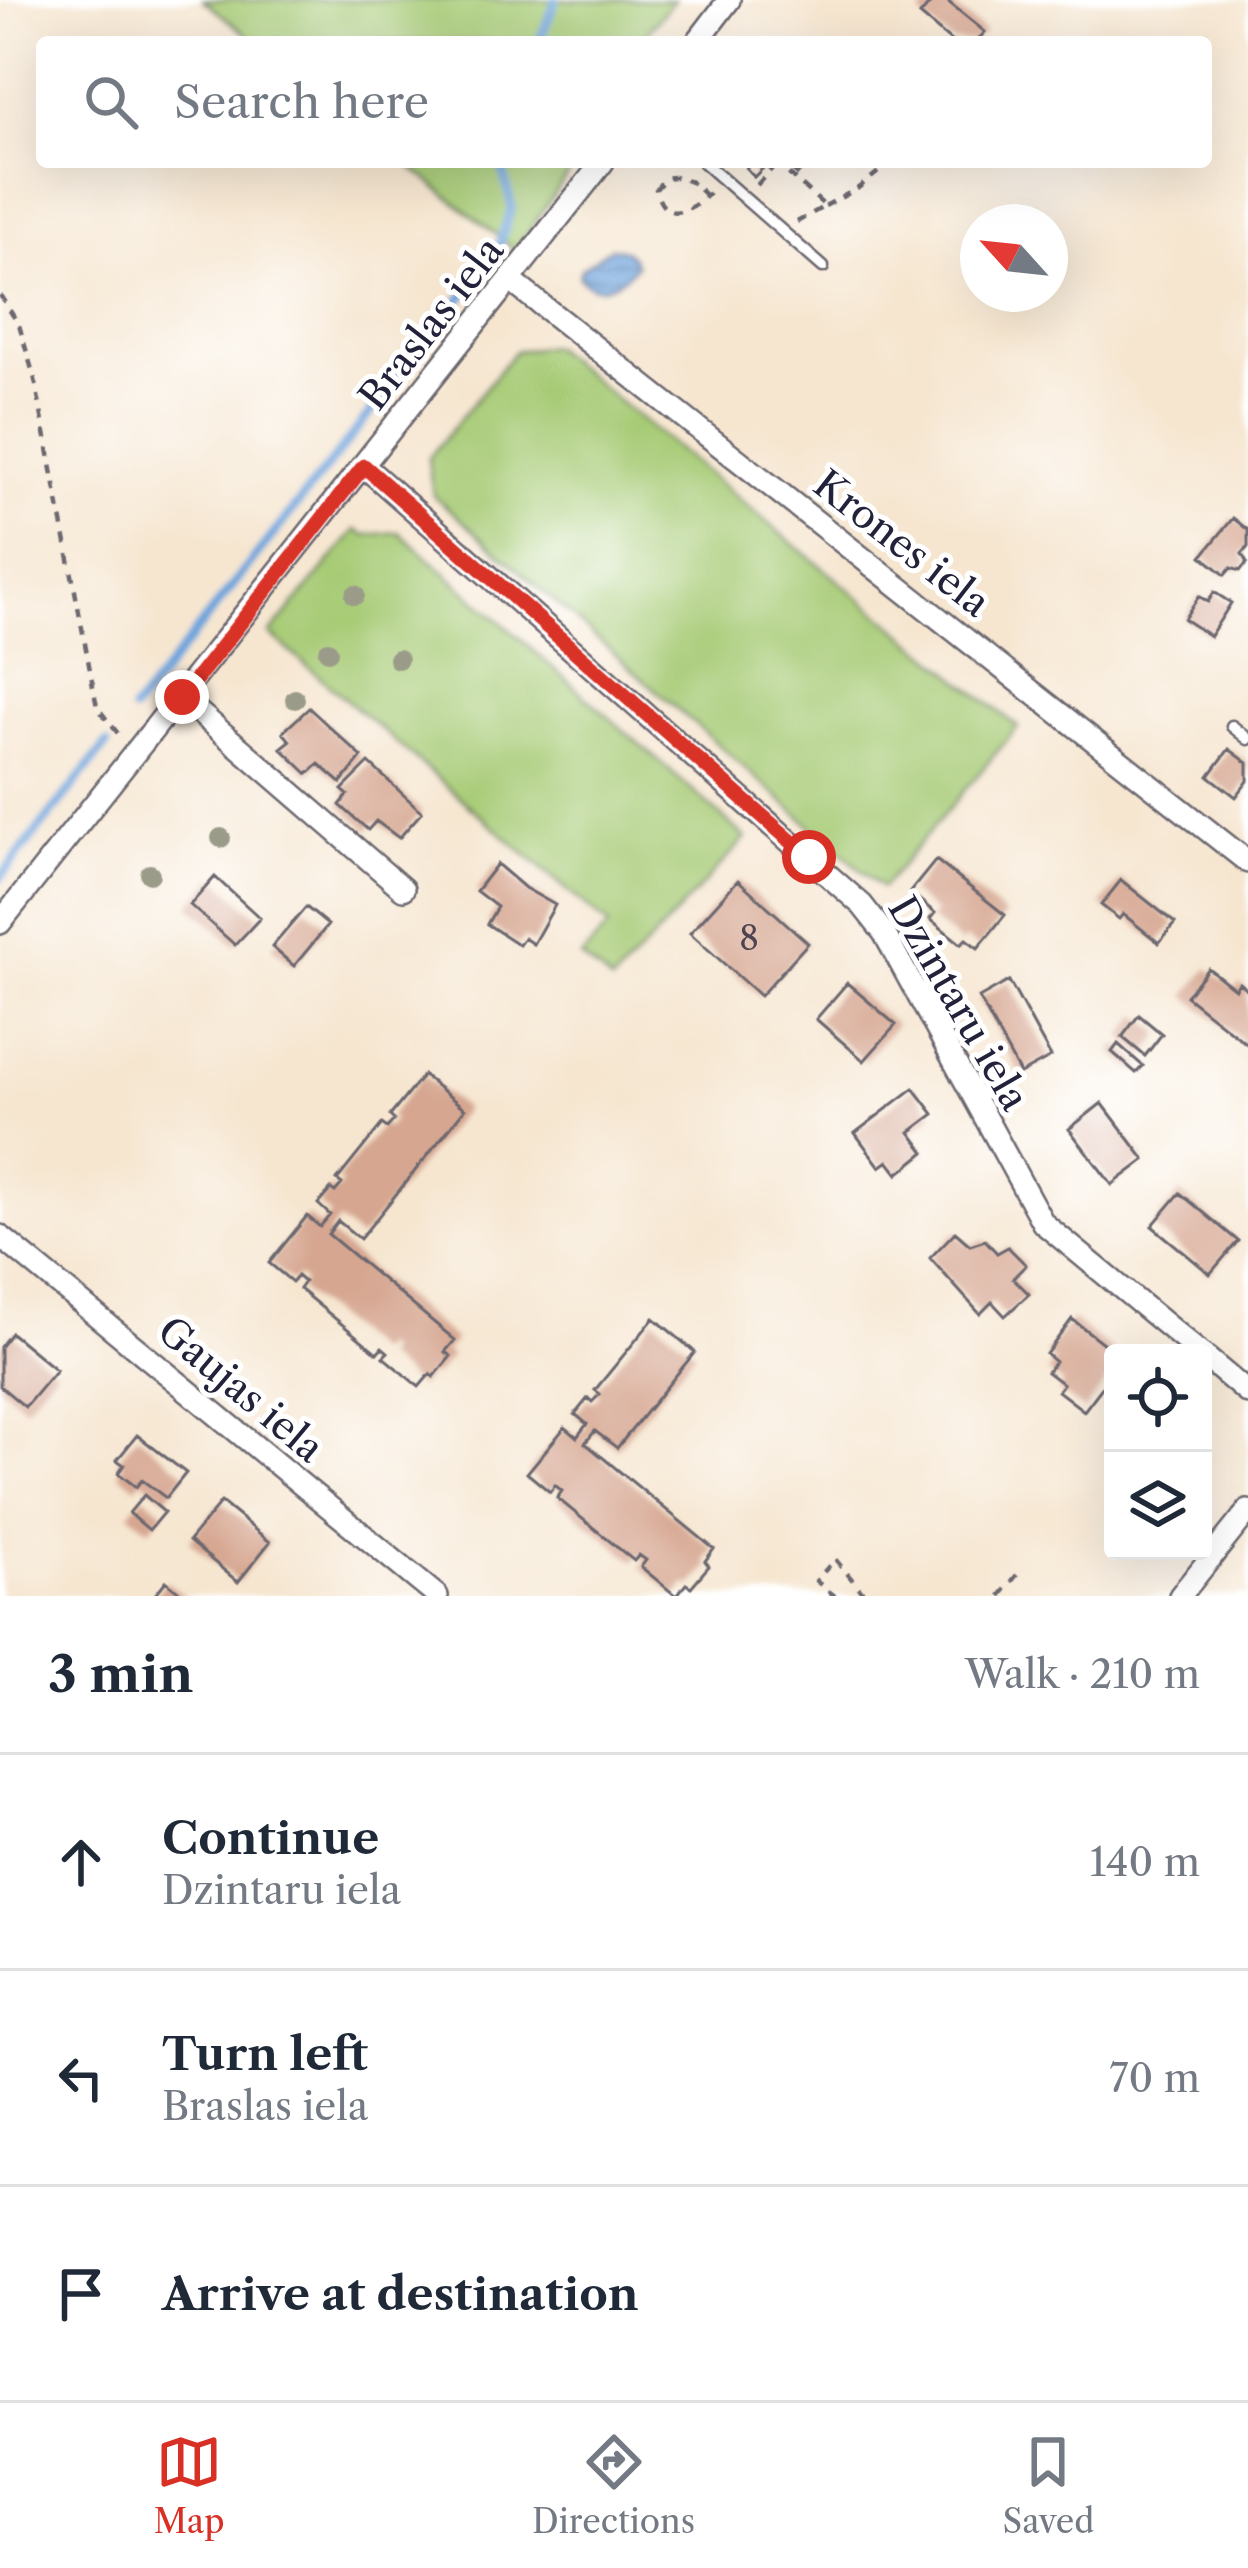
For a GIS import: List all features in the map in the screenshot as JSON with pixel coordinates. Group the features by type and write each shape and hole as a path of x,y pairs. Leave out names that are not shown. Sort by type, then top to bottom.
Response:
{"street":[{"path":"702,36 729,0"},
{"name":"Braslas iela","path":"0,922 599,168"},
{"name":"Krones iela","path":"511,281 1248,861"},
{"name":"Dzintaru iela","path":"364,466 862,905 884,932 1043,1223 1190,1344"},
{"path":"182,697 403,889"},
{"name":"Gaujas iela","path":"0,1236 437,1596"},
{"name":"Dzintaru iela","path":"1212,1362 1248,1393"},
{"path":"1180,1596 1248,1511"}],"lane":[{"path":"710,168 823,267"},
{"path":"1232,726 1248,739"}],"path":[{"path":"745,198 772,168"},
{"path":"782,168 825,206"},
{"path":"782,231 857,189 883,168"},
{"path":"677,176 706,196 677,214 658,202 656,189 665,178 677,176"},
{"path":"0,295 19,325 35,380 97,707 134,754"},
{"path":"835,1596 817,1581 835,1559 866,1596"},
{"path":"1000,1596 1020,1571"}],"green space":[{"path":"203,0 674,0 644,36 248,36"},
{"path":"412,168 573,168 515,250"},
{"path":"551,346 1018,727 882,888 433,495 428,459 515,351"},
{"path":"356,530 365,535 399,532 746,838 612,983 581,957 609,926 270,634"}],"water":[{"path":"611,248 627,252 636,265 617,282 601,287 579,277 581,269"}],"building":[{"path":"933,0 946,0 985,32 981,36 945,36 920,15"},
{"path":"1233,518 1248,530 1248,547 1242,554 1247,563 1240,571 1231,568 1225,575 1202,556"},
{"path":"1214,592 1231,603 1210,636 1184,619 1199,596 1208,602"},
{"path":"309,708 362,757 341,783 319,764 308,774 281,748 290,741 283,732"},
{"path":"1229,749 1248,763 1248,781 1236,797 1209,776"},
{"path":"369,763 422,812 399,838 376,821 368,830 340,805 348,795 342,790"},
{"path":"936,860 1005,915 978,948 966,939 961,944 930,919 935,913 910,892"},
{"path":"497,864 555,905 533,944 524,938 519,945 487,924 497,907 476,891"},
{"path":"215,877 260,918 235,945 190,905"},
{"path":"738,880 808,943 760,996 690,933"},
{"path":"1121,880 1175,923 1159,943 1123,914 1119,919 1101,905"},
{"path":"306,907 328,925 294,966 272,947"},
{"path":"1208,968 1235,989 1239,983 1248,990 1248,1045 1186,996"},
{"path":"1009,981 1051,1057 1020,1074 979,998"},
{"path":"847,983 896,1025 864,1061 816,1019"},
{"path":"1139,1015 1162,1034 1145,1056 1122,1037"},
{"path":"1118,1044 1143,1066 1136,1073 1112,1052"},
{"path":"423,1075 465,1109 360,1239 338,1221 328,1234 455,1340 445,1352 451,1356 419,1387 383,1357 388,1352 382,1347 377,1353 299,1289 304,1282 297,1276 292,1282 269,1263 307,1216 320,1227 330,1215 318,1204 342,1184 337,1180 382,1124 387,1128 394,1120 390,1116"},
{"path":"914,1088 934,1114 910,1132 925,1152 898,1174 888,1161 880,1167 855,1133"},
{"path":"1102,1103 1145,1160 1112,1185 1069,1129"},
{"path":"1180,1193 1238,1241 1210,1274 1152,1226"},
{"path":"955,1232 970,1245 985,1240 997,1253 1008,1247 1026,1265 1013,1278 1029,1294 1005,1316 992,1302 980,1314 930,1258"},
{"path":"654,1318 695,1352 617,1448 595,1431 585,1443 714,1549 705,1561 709,1566 676,1596 641,1567 646,1560 639,1555 634,1561 557,1498 562,1491 555,1485 550,1492 527,1473 565,1427 577,1437 587,1424 575,1414 588,1398 592,1402 600,1394 595,1390"},
{"path":"1072,1319 1104,1344 1104,1385 1084,1411 1058,1391 1063,1384 1047,1372 1055,1362 1046,1354"},
{"path":"11,1333 56,1370 25,1407 0,1386 0,1347"},
{"path":"137,1435 186,1473 166,1498 142,1480 136,1487 118,1473 124,1465 117,1460"},
{"path":"144,1495 164,1512 149,1530 129,1513"},
{"path":"221,1502 270,1542 238,1582 189,1541"},
{"path":"166,1581 184,1596 154,1596"}],"waterway":[{"path":"541,36 556,0"},
{"path":"133,711 495,256 512,207 502,168"},
{"path":"0,878 107,744"}],"route":[{"path":"182,697 364,466 809,857"}]}
